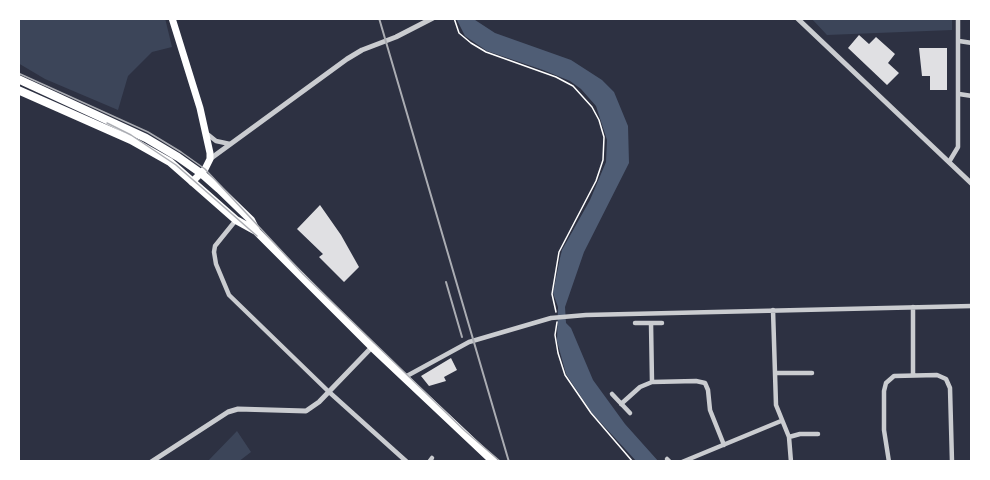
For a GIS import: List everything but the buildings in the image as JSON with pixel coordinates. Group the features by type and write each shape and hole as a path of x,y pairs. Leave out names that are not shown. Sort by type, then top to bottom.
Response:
{"highway":[{"path":"18,79 146,138 202,174 251,220 256,231"},
{"path":"18,90 131,140 170,162 236,220 256,231 372,347 494,462"}],"main road":[{"path":"172,18 206,133 210,159 202,174 192,182"}],"street":[{"path":"210,159 347,59 433,18"},
{"path":"797,18 972,184"},
{"path":"948,162 958,147 959,42 957,18"},
{"path":"959,42 972,43"},
{"path":"959,94 972,96"},
{"path":"206,133 216,141 232,145"},
{"path":"236,220 214,252 216,264 229,295 328,392 407,462"},
{"path":"405,377 469,342 523,324 572,315 972,306"},
{"path":"913,307 913,375"},
{"path":"773,310 776,405 789,437 791,462"},
{"path":"635,323 662,323"},
{"path":"651,323 652,382"},
{"path":"151,462 219,416 238,409 306,411 319,402 372,347"},
{"path":"775,373 812,373"},
{"path":"889,462 885,437 884,387 894,376 913,375 938,375 949,382 952,462"},
{"path":"621,404 640,387 652,382 696,381 705,383 710,410 724,445"},
{"path":"612,394 630,413"},
{"path":"682,462 781,421"},
{"path":"789,437 800,434 818,434"}],"path":[{"path":"454,18 459,33 486,52 556,77 573,86 592,107 599,120 603,137 601,169 560,252 556,265 552,294 556,309 555,335 565,375 591,413 633,462"}],"shaded area":[{"path":"18,18 165,18 172,47 152,52 128,76 118,110 45,79 18,63"},
{"path":"456,18 472,18 495,33 571,60 602,80 614,92 628,126 629,163 584,252 565,307 566,323 571,328 593,380 625,424 659,462 637,462 592,413 566,374 557,341 558,307 553,293 562,250 590,200 606,162 607,140 596,106 581,89 570,81 487,51 465,36"},
{"path":"811,18 952,18 952,30 827,35"},
{"path":"237,431 251,452 238,462 207,462"}],"tram line":[{"path":"18,73 148,132 205,169 303,274 465,431 501,462"},
{"path":"107,123 131,135 176,165 257,236"}],"railway":[{"path":"379,18 509,462"},
{"path":"446,282 462,337"}]}
